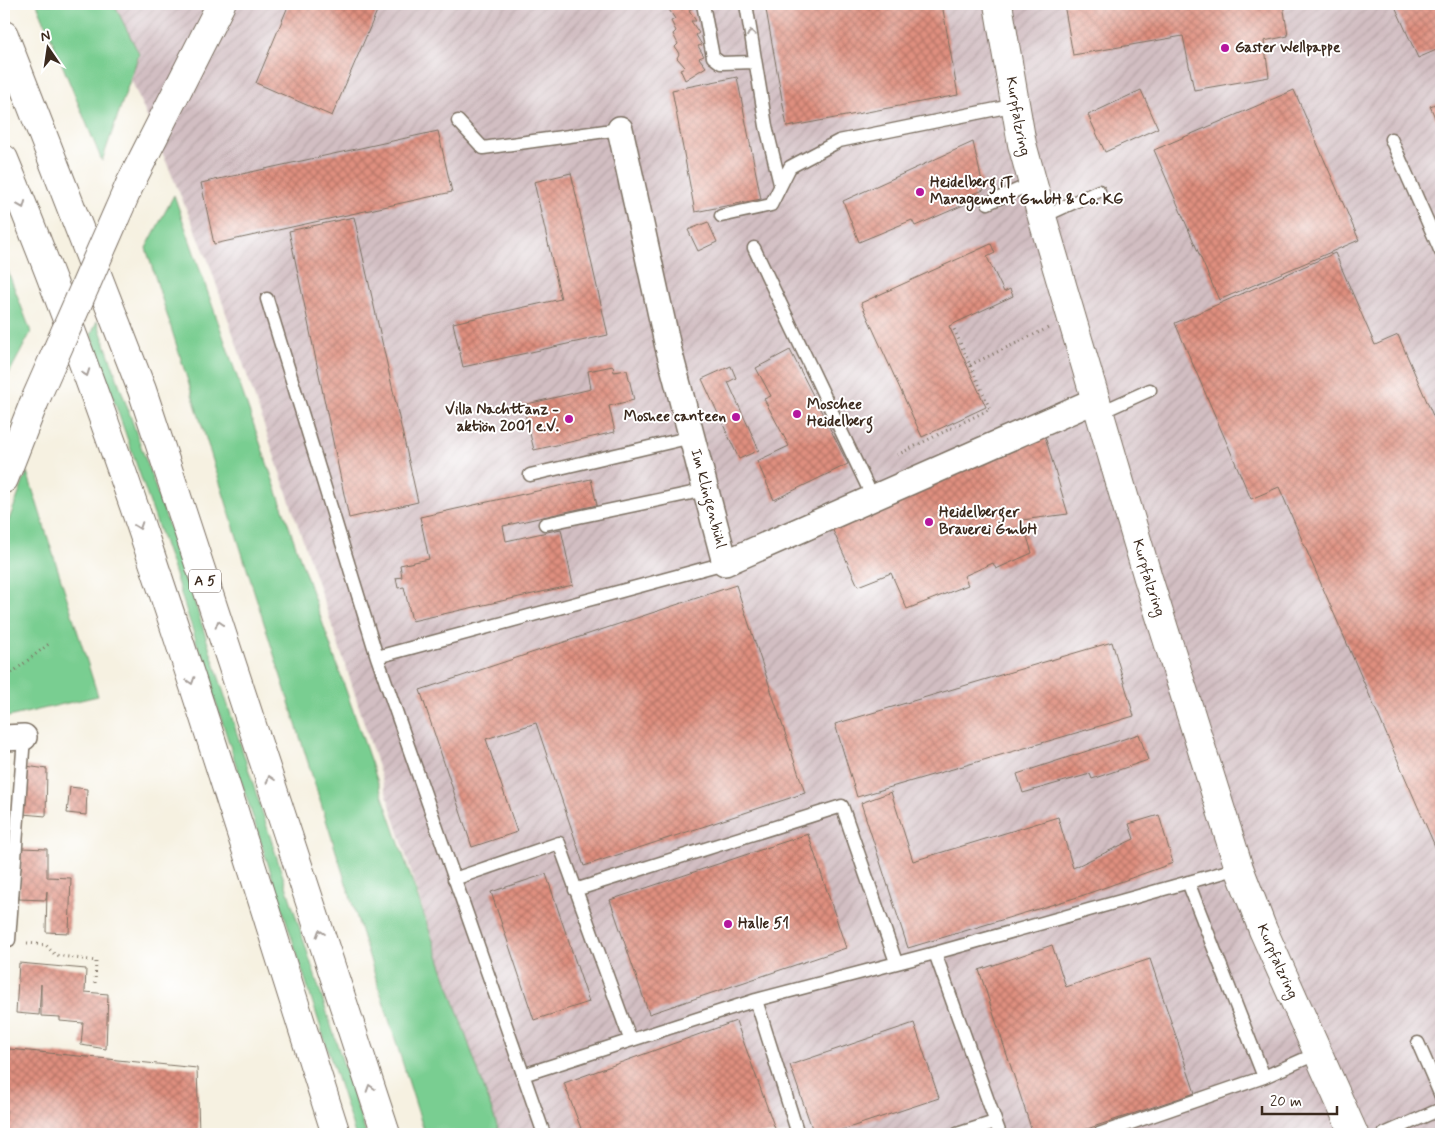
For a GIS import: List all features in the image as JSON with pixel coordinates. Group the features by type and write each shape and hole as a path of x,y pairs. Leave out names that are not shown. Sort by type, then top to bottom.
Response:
{"main road":[{"path":"4,479 33,405 130,184 221,4"},
{"name":"Kurpfalzring","path":"998,4 1022,144 1042,217 1151,588 1239,868 1263,930 1354,1134"},
{"name":"A 5","path":"4,35 142,390 386,1134"},
{"path":"4,160 40,248 126,488 336,1134"}],"street":[{"name":"Im Klingenbühl","path":"620,129 668,347 725,563 873,498 1097,407"}],"lane":[{"path":"703,4 713,57 722,63 755,62"},
{"path":"746,4 766,126 780,184"},
{"path":"721,216 771,205 790,166 839,141 1016,105"},
{"path":"458,121 483,148 620,129"},
{"path":"1391,138 1441,252"},
{"path":"988,203 1033,183"},
{"path":"1042,217 1099,191"},
{"path":"754,248 873,498"},
{"path":"267,299 377,657 544,1134"},
{"path":"1097,407 1150,390"},
{"path":"530,475 692,437"},
{"path":"545,524 706,490"},
{"path":"377,657 725,563"},
{"path":"9,940 14,737"},
{"path":"575,890 842,806 896,962"},
{"path":"454,879 558,843 630,1039"},
{"path":"523,1076 630,1039 756,1000 935,953 1239,868"},
{"path":"1188,882 1264,1077"},
{"path":"935,953 998,1128 957,1134"},
{"path":"756,1000 798,1134"},
{"path":"1418,1043 1441,1096"},
{"path":"1099,1134 1264,1077 1318,1053"},
{"path":"1384,1134 1441,1109"}],"path":[{"path":"970,365 1053,326"},
{"path":"897,455 990,409 953,327"},
{"path":"4,679 50,643"},
{"path":"9,940 46,945 55,955 96,961 95,984"}],"shaded area":[{"path":"99,4 1441,4 1441,1134 500,1134 434,944 351,682 208,260"}],"green space":[{"path":"37,4 114,4 139,54 102,161"},
{"path":"174,195 500,1134 425,1134 146,248"},
{"path":"4,261 31,332 4,383"},
{"path":"97,321 183,566 366,1134 355,1134 173,569 91,335"},
{"path":"27,472 98,696 4,718 4,533"}],"building":[{"path":"289,4 380,4 332,116 256,83"},
{"path":"677,4 691,4 694,7 689,10 696,21 691,21 699,33 696,35 702,45 698,46 704,56 699,58 706,67 685,80 680,69 685,67 677,58 679,54 675,47 678,44 673,34 676,31 671,21 675,19 668,8"},
{"path":"765,4 942,4 958,95 787,127"},
{"name":"Gaster Wellpappe","path":"1064,4 1283,4 1288,36 1264,41 1269,77 1194,90 1183,36 1073,55"},
{"path":"1394,4 1441,4 1441,48 1418,58"},
{"path":"737,77 761,199 695,212 672,90"},
{"path":"1141,90 1158,128 1105,152 1088,115"},
{"path":"1294,90 1359,240 1219,300 1154,150"},
{"path":"1441,102 1441,131 1430,106"},
{"path":"438,131 452,192 214,244 201,183"},
{"name":"Heidelberg iT Management GmbH & Co. KG","path":"973,142 984,190 973,194 975,200 915,226 912,220 859,242 843,201"},
{"path":"571,173 608,335 463,367 453,323 561,299 534,182"},
{"path":"354,217 418,502 349,518 289,231"},
{"path":"708,222 717,242 698,251 688,230"},
{"path":"991,244 995,253 987,257 1004,292 1010,289 1013,296 949,326 986,407 922,437 861,303"},
{"path":"1335,253 1375,345 1398,335 1441,434 1441,860 1279,487 1251,499 1175,323"},
{"path":"790,350 848,464 774,500 757,461 789,446 764,399 771,396 756,368"},
{"name":"Villa Nachttanz - aktiön 2001 e.V.","path":"613,366 614,372 627,370 634,400 609,406 615,432 534,450 523,405 591,389 588,371"},
{"path":"731,366 736,378 728,382 759,450 739,459 702,379"},
{"name":"Heidelberger Brauerei GmbH","path":"1044,433 1068,514 1022,520 1032,553 996,569 993,563 964,576 968,585 907,609 891,573 858,586 830,524"},
{"path":"591,479 597,505 503,526 506,541 561,529 573,585 412,621 404,587 398,588 396,578 402,577 400,565 429,559 420,517"},
{"path":"736,585 805,793 584,866 536,723 486,739 517,832 472,847 420,690"},
{"path":"1112,642 1134,716 857,797 835,724"},
{"path":"1139,734 1148,760 1092,779 1090,774 1023,793 1017,774"},
{"path":"26,766 47,769 46,816 22,814"},
{"path":"70,787 87,789 86,815 67,813"},
{"path":"891,792 913,861 1058,817 1073,868 1134,839 1129,824 1159,815 1173,863 1081,896 908,948 861,803"},
{"name":"Halle 51","path":"808,834 846,948 649,1014 610,900"},
{"path":"21,848 47,849 47,877 71,878 69,933 46,932 47,891 46,900 19,899"},
{"path":"546,874 589,1002 534,1020 491,892"},
{"path":"1052,945 1066,987 1150,959 1195,1093 1072,1134 1033,1134 979,970"},
{"path":"19,963 86,969 85,992 108,994 106,1049 81,1045 83,1023 60,1021 60,1017 41,1016 41,984 39,1015 16,1013"},
{"path":"736,1021 777,1134 583,1134 564,1083"},
{"path":"914,1023 939,1098 830,1134 814,1134 790,1065"},
{"path":"9,1049 197,1068 199,1134 5,1134"}],"place":[{"name":"Gaster Wellpappe","path":"1225,48"},
{"name":"Heidelberg iT Management GmbH & Co. KG","path":"920,192"},
{"name":"Moschee Heidelberg","path":"797,414"},
{"name":"Moshee canteen","path":"736,417"},
{"name":"Villa Nachttanz - aktiön 2001 e.V.","path":"569,419"},
{"name":"Heidelberger Brauerei GmbH","path":"929,522"},
{"name":"Halle 51","path":"728,924"}]}
